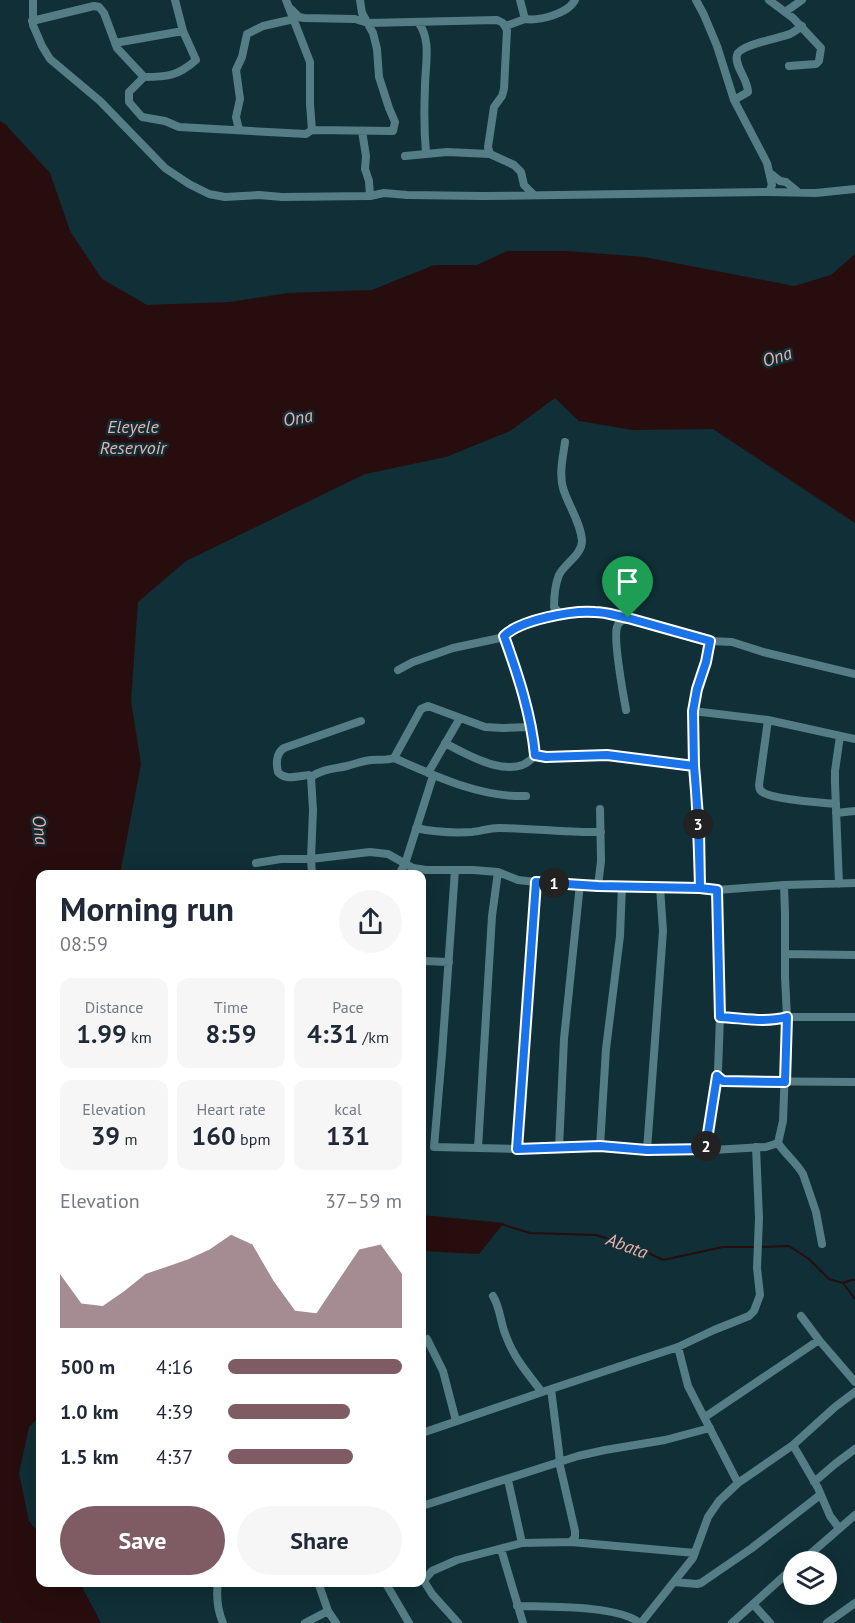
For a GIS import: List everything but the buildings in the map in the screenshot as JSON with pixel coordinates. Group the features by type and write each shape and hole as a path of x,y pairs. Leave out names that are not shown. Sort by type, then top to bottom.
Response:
{"street":[{"path":"33,0 32,21 42,46 55,64 100,101 165,168 209,194 225,197 370,196 384,193 484,196 797,191 816,193 855,189"},
{"path":"32,21 99,3 121,54 144,77 164,77 184,70 195,60 183,31 176,0"},
{"path":"286,0 310,62 312,130"},
{"path":"144,77 129,92 129,102 142,117 165,121 179,127 306,134 312,130 393,131 395,122 379,77 377,49 373,33 362,13 360,0"},
{"path":"519,0 525,19"},
{"path":"506,26 525,19 534,20 566,10 573,5 575,0"},
{"path":"696,0 717,46 734,100 761,149 771,174 772,185 769,192"},
{"path":"769,0 802,26 820,48 819,61 816,64 789,66"},
{"path":"785,12 802,0"},
{"path":"290,8 299,17 304,18 355,19 368,23 501,21 507,30 504,89 492,114 488,147 490,154"},
{"path":"239,130 236,117 240,99 236,70 242,57 247,34 263,26 294,19"},
{"path":"418,22 424,29 426,44 426,153"},
{"path":"734,100 748,92 748,86 737,62 739,51 790,34 802,26"},
{"path":"115,43 183,31"},
{"path":"362,131 370,196"},
{"path":"405,156 447,152 490,154 513,165 521,172 524,185 532,194"},
{"path":"771,174 797,191"},
{"path":"561,615 554,607 559,576 579,552 582,542 573,510 563,488 561,474 565,442"},
{"path":"398,670 413,662 453,648 504,636 519,626 561,615 592,611 628,618 710,641 732,642 855,674"},
{"path":"626,710 616,638 617,626 628,618"},
{"path":"445,743 466,754 499,766 511,767 525,764 535,755 531,727 504,636"},
{"path":"700,888 693,711 710,641"},
{"path":"394,758 421,709 428,706 485,727 531,727"},
{"path":"693,711 768,720 855,739"},
{"path":"401,870 431,775 445,743 460,718"},
{"path":"768,720 760,790 777,797 855,811"},
{"path":"361,721 280,751 277,770 281,777 309,775 311,777 325,770 360,762 394,758 431,775 502,796 526,796"},
{"path":"839,884 835,771 840,736"},
{"path":"535,755 546,757 607,755 694,766"},
{"path":"311,777 313,810 311,870"},
{"path":"598,886 601,861 600,809"},
{"path":"416,828 455,832 498,828 601,832"},
{"path":"256,864 281,859 310,859 380,852 413,868 498,872 518,880 536,882 717,890 855,883"},
{"path":"455,870 434,1147 517,1149 600,1146 647,1150 712,1150 766,1147 778,1143"},
{"path":"478,1148 492,916 498,872"},
{"path":"517,1149 536,882"},
{"path":"559,1148 566,1021 580,884"},
{"path":"778,1143 783,1125 787,1017 784,885"},
{"path":"600,1146 606,1049 620,936 622,886"},
{"path":"647,1150 663,931 660,887"},
{"path":"708,1149 706,1146 717,1076 720,1017 717,890"},
{"path":"785,954 855,955"},
{"path":"426,961 449,962"},
{"path":"720,1017 757,1020 778,1020 787,1017 855,1017"},
{"path":"717,1076 723,1081 855,1082"},
{"path":"778,1143 801,1169 816,1212 822,1244"},
{"path":"426,1432 678,1347 749,1316 754,1311 760,1295 757,1269 759,1218 756,1146"},
{"path":"493,1296 500,1308 505,1335 509,1343 520,1364 542,1392"},
{"path":"801,1316 855,1382"},
{"path":"427,1339 443,1371 456,1421"},
{"path":"705,1417 819,1340"},
{"path":"678,1347 688,1386 738,1483"},
{"path":"551,1389 559,1462 575,1531 575,1538 572,1542"},
{"path":"517,1606 607,1611 630,1616 641,1623 693,1558 712,1509 738,1483 793,1445 855,1392"},
{"path":"426,1505 559,1462 605,1450 665,1440 710,1428"},
{"path":"793,1445 830,1516 839,1528"},
{"path":"814,1482 855,1449"},
{"path":"508,1480 522,1543"},
{"path":"674,1582 701,1583 752,1548 820,1495"},
{"path":"813,1551 855,1515"},
{"path":"426,1576 439,1567 457,1560 522,1543 572,1542 694,1553"},
{"path":"501,1549 523,1623"},
{"path":"732,1623 783,1578"},
{"path":"426,1585 458,1623"},
{"path":"218,1587 218,1604 223,1623"},
{"path":"320,1587 328,1611 336,1623"},
{"path":"388,1587 409,1623"},
{"path":"827,1623 855,1603"},
{"path":"753,1604 770,1623"},
{"path":"305,1623 328,1611"}],"water":[{"name":"Eleyele Reservoir","path":"0,121 50,173 70,231 102,279 147,305 229,302 288,293 372,290 434,265 477,265 507,251 567,251 644,257 794,286 831,275 855,254 855,523 713,429 633,430 579,421 555,398 510,431 446,457 365,474 186,561 138,602 131,701 141,764 121,870 36,870 36,1420 29,1427 19,1473 29,1521 36,1530 36,1587 82,1587 101,1623 2,1623 0,1620"},
{"path":"426,1215 504,1223 479,1254 426,1251"}],"waterway":[{"name":"Abata","path":"501,1224 530,1233 596,1235 636,1247 663,1260 723,1247 755,1247"},
{"name":"Abata","path":"760,1247 789,1246 809,1259 829,1279 843,1283 855,1280"},
{"path":"843,1283 855,1299"}],"route":[{"path":"628,618 592,611 561,615 519,626 504,636 529,717 535,755 546,757 607,755 694,766 699,829 700,888 717,890 720,1017 778,1020 787,1017 785,1082 723,1081 717,1076 706,1146 708,1149 647,1150 600,1146 517,1149 536,882 700,888 699,829 693,711 710,641 628,618"}],"water label":[{"name":"Ona","path":"777,357"},
{"name":"Ona","path":"298,418"},
{"name":"Ona","path":"40,830"}]}
